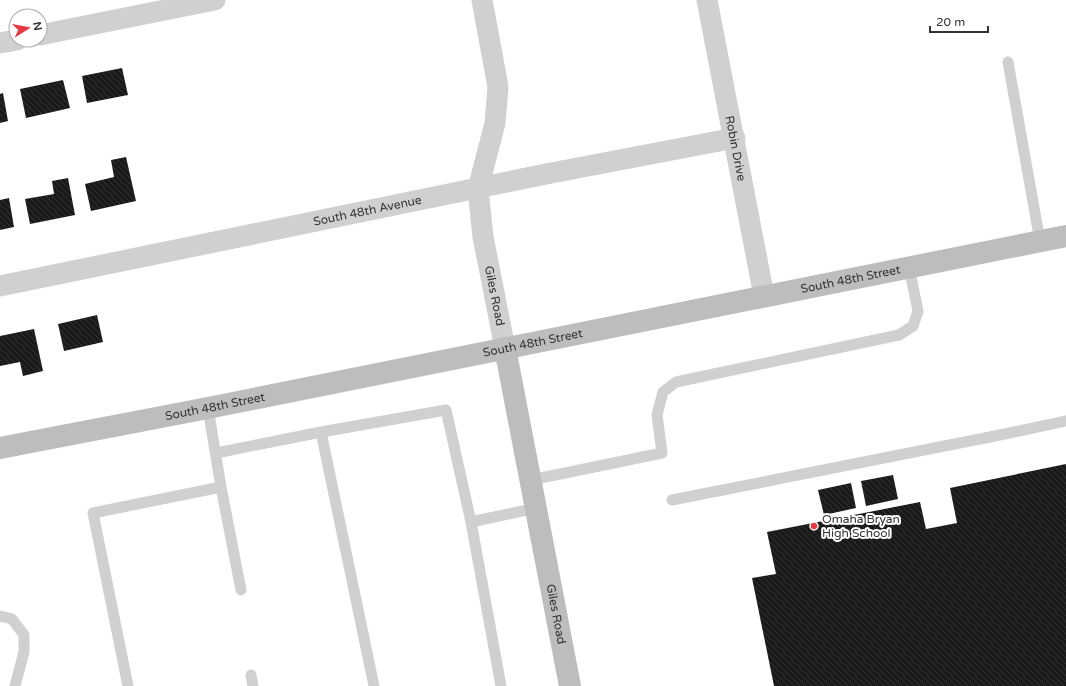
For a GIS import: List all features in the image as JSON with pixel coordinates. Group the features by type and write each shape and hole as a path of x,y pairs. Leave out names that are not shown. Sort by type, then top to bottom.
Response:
{"street":[{"path":"48,33 215,0"},
{"name":"Giles Road","path":"482,0 498,87 495,123 478,188 483,237 570,686"},
{"name":"Robin Drive","path":"707,0 735,138 764,296"},
{"name":"South 48th Avenue","path":"0,286 478,188 735,138"},
{"name":"South 48th Street","path":"0,448 208,408 1066,236"}],"lane":[{"path":"1008,62 1040,241"},
{"path":"531,480 662,453 657,415 663,392 676,382 900,335 913,326 918,311 909,267"},
{"path":"208,408 221,487 241,590"},
{"path":"216,453 446,410 471,522 501,686"},
{"path":"672,500 1066,421"},
{"path":"322,432 374,686"},
{"path":"128,686 93,513 221,487"},
{"path":"471,522 536,508"},
{"path":"0,616 12,619 24,636 24,652 15,686"},
{"path":"251,675 253,686"}],"building":[{"path":"122,68 128,95 87,103 82,76"},
{"path":"63,80 70,108 26,118 20,89"},
{"path":"3,93 8,121 0,123 0,94"},
{"path":"126,157 136,201 91,211 85,184 114,177 111,160"},
{"path":"68,178 75,215 30,224 25,199 54,194 52,181"},
{"path":"9,198 14,227 0,230 0,200"},
{"path":"97,315 103,342 64,351 58,324"},
{"path":"34,329 43,371 23,376 20,362 0,366 0,336"},
{"path":"1066,464 1066,686 774,686 752,578 776,574 767,532 920,502 926,529 957,523 950,488"},
{"path":"893,475 898,499 866,506 861,481"},
{"path":"851,483 856,508 824,515 818,490"}],"place":[{"name":"Omaha Bryan High School","path":"814,526"}]}
